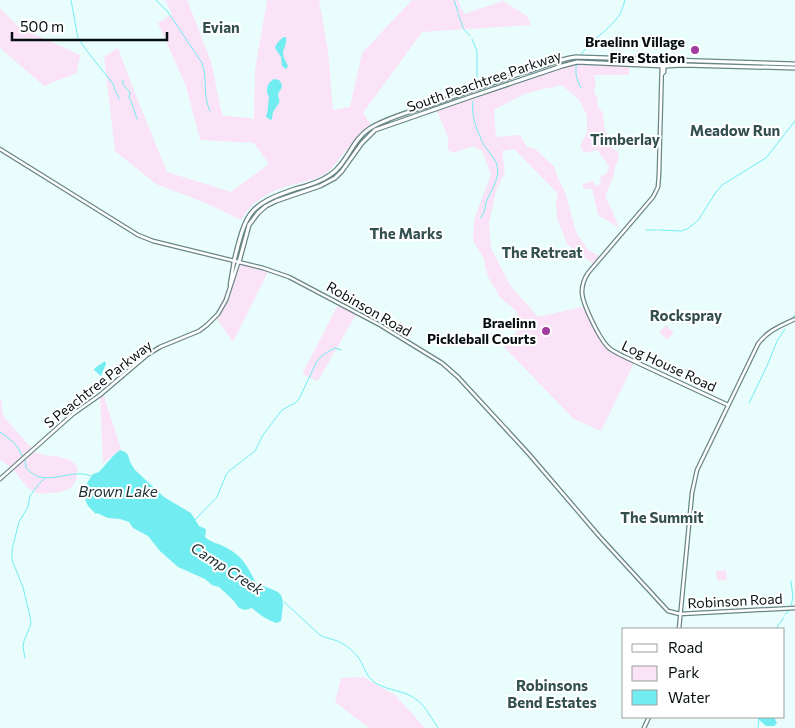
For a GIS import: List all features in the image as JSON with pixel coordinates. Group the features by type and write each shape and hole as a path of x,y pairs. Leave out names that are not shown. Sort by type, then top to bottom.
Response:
{"main road":[{"name":"South Peachtree Parkway","path":"234,261 244,224 260,204 276,196 318,182 334,172 360,137 370,128 392,118 570,58 795,64"},
{"name":"South Peachtree Parkway","path":"238,262 249,224 258,213 276,201 328,182 342,172 362,143 375,130 567,64 582,61 663,66 795,68"}],"street":[{"name":"Log House Road","path":"663,59 659,180 657,189 589,270 582,287 583,297 597,330 611,350 728,405"},
{"name":"Robinson Road","path":"0,149 138,235 153,241 276,272 289,277 380,325 437,359 458,377 528,453 600,537 668,611 680,614 795,608"},
{"path":"229,291 234,261"},
{"path":"229,291 238,262"},
{"name":"S Peachtree Parkway","path":"0,479 73,414 100,395 147,355 199,331 207,325 221,309 229,291"},
{"path":"679,628 692,494 697,470 760,341 773,329 795,318"}],"green space":[{"path":"165,0 187,0 211,61 222,115 254,119 255,70 267,0 319,0 328,50 333,110 350,107 362,53 412,0 458,0 464,14 503,1 527,16 531,25 422,32 363,113 374,129 347,150 326,173 269,193 253,204 241,220 208,204 156,184 115,151 104,57 118,48 167,172 231,192 269,164 254,143 200,140 186,86 158,23 172,14"},
{"path":"0,8 19,27 80,55 77,73 44,86 0,48"},
{"path":"579,63 629,65 629,75 594,75 596,84 594,91 598,107 603,113 604,126 612,149 617,150 619,158 605,197 619,228 598,215 592,189 583,189 583,184 593,181 596,186 601,183 600,178 607,173 609,166 597,150 584,153 580,146 587,132 587,115 579,100 562,85 526,93 494,110 496,137 520,135 527,147 535,149 555,167 565,192 576,232 588,250 599,256 593,264 567,244 557,218 556,201 558,194 514,149 502,151 505,172 496,191 489,223 491,248 510,285 538,317 586,306 599,334 610,349 635,361 601,431 574,419 503,346 521,328 515,323 518,313 500,297 488,277 483,257 473,241 474,220 491,174 482,151 473,146 453,153 448,150 448,137 437,111"},
{"path":"239,262 269,270 233,342 215,316"},
{"path":"339,303 358,311 318,381 302,374"},
{"path":"666,325 674,333 667,340 659,332"},
{"path":"103,393 121,449 103,463 100,396"},
{"path":"0,398 4,417 35,452 70,460 77,466 76,479 71,487 62,492 36,493 27,487 15,472 0,460"},
{"path":"726,570 727,580 717,581 716,571"},
{"path":"363,677 395,695 425,728 369,728 335,702 341,678"}],"water":[{"path":"286,37 286,40 283,56 288,66 286,69 282,66 281,57 275,48"},
{"path":"274,79 279,80 282,87 278,94 279,102 271,120 266,117 269,97 267,89"},
{"path":"105,361 106,364 101,376 94,370"},
{"name":"Brown Lake","path":"120,450 128,455 135,470 164,497 191,513 199,526 206,529 205,537 230,549 239,557 247,566 256,583 280,594 283,603 281,621 277,623 270,620 252,608 245,610 239,608 219,587 178,567 160,551 148,536 133,528 129,522 96,514 88,506 83,494 85,486 93,474 99,472"},
{"path":"757,718 774,718 777,723 774,726 766,726"}],"waterway":[{"path":"71,0 78,38 113,84 119,99"},
{"path":"156,0 168,12 202,63 205,75 206,99 210,111"},
{"path":"454,0 458,12"},
{"path":"581,55 619,16 625,0"},
{"path":"458,14 463,27"},
{"path":"463,28 470,36"},
{"path":"472,39 477,51 477,86"},
{"path":"577,63 576,73 581,88"},
{"path":"122,80 123,85 130,92 129,98 137,119"},
{"path":"473,101 474,121 482,141"},
{"path":"659,230 681,231 694,224 722,185 766,158 795,121"},
{"path":"481,218 498,173 496,162 482,142"},
{"path":"646,230 657,230"},
{"path":"749,403 777,341 785,329"},
{"path":"195,520 217,497 229,471 255,451 263,435 282,410 299,399 317,361 332,349 341,350"},
{"name":"Camp Creek","path":"0,432 16,445 22,456"},
{"name":"Camp Creek","path":"25,460 26,468 36,476 47,478 80,474 93,477"},
{"path":"25,658 24,641 31,624 23,587 12,560 12,549 19,522 28,507 30,496 45,478"},
{"path":"791,581 793,598 791,605"},
{"name":"Camp Creek","path":"284,602 320,635 338,641 352,650 374,682 407,694 420,702 438,728"},
{"path":"785,615 789,610"},
{"path":"777,628 784,617"},
{"path":"758,728 759,719"}],"place":[{"name":"Braelinn Village Fire Station","path":"695,50"},
{"name":"Braelinn Pickleball Courts","path":"546,331"}],"district":[{"name":"Evian","path":"221,28"},
{"name":"Meadow Run","path":"735,131"},
{"name":"Timberlay","path":"625,140"},
{"name":"The Marks","path":"406,234"},
{"name":"The Retreat","path":"542,253"},
{"name":"Rockspray","path":"686,316"},
{"name":"The Summit","path":"662,518"},
{"name":"Robinsons Bend Estates","path":"552,694"}]}
